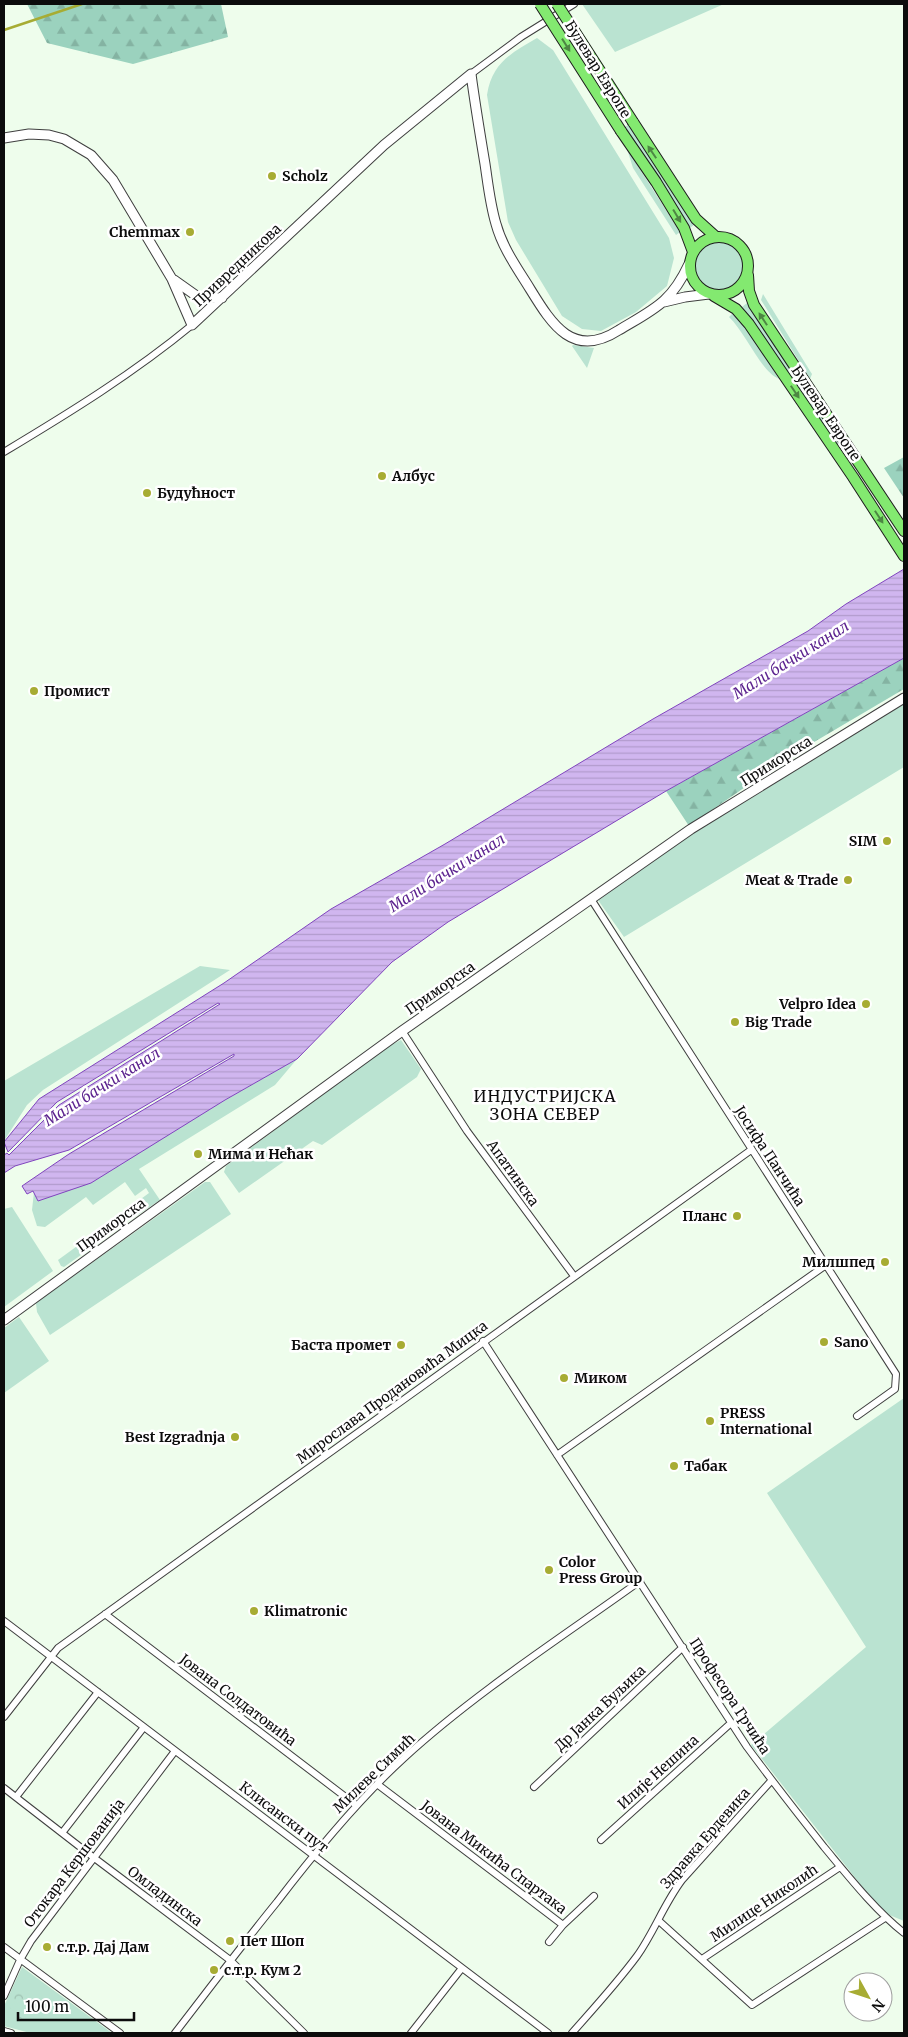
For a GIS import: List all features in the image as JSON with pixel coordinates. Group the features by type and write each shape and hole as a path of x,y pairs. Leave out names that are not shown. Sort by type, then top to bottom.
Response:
{"main road":[{"name":"Булевар Европе","path":"540,4 656,182 684,228 693,252"},
{"name":"Булевар Европе","path":"557,4 696,219 716,237 726,237 735,241 742,248 747,256 749,291 754,305 904,531"},
{"path":"689,264 693,252 703,242 716,237"},
{"name":"Булевар Европе","path":"689,264 694,281 700,289 736,309 749,324 904,556"},
{"path":"711,295 731,294 738,289 748,275"}],"street":[{"name":"Привредникова","path":"4,452 152,358 222,298 384,145 517,39 574,4"},
{"path":"471,74 496,224 505,249 553,324 562,333 572,338 586,341 598,341 611,336 664,302 678,286 689,264"},
{"path":"4,138 28,134 49,135 64,139 91,155 113,180 172,279 192,325"},
{"path":"172,279 198,297 222,298"},
{"path":"664,302 685,297 711,295"},
{"name":"Приморска","path":"4,1320 402,1032 691,829 904,698"},
{"name":"Јосифа Панчића","path":"592,899 896,1374 895,1389 857,1416"},
{"name":"Апатинска","path":"402,1032 467,1131 574,1276"},
{"name":"Мирослава Продановића Мицка","path":"4,1717 58,1648 751,1150"},
{"path":"558,1455 826,1265"},
{"name":"Професора Грчића","path":"483,1341 731,1723 771,1781 840,1867 885,1918 904,1933"},
{"name":"Милеве Симић","path":"175,2033 230,1960 314,1855 356,1805 377,1784 405,1757 457,1714 640,1581"},
{"name":"Јована Солдатовића","path":"105,1614 356,1805"},
{"name":"Клисански пут","path":"5,1623 548,2033"},
{"name":"Др Јанка Буљика","path":"534,1787 683,1647"},
{"path":"16,1797 98,1692"},
{"name":"Илије Нешина","path":"602,1840 731,1723"},
{"path":"62,1833 144,1727"},
{"name":"Отокара Кершованија","path":"4,1996 20,1960 31,1941 175,1751"},
{"name":"Здравка Ердевика","path":"572,2033 637,1956 659,1921 670,1896 682,1880 771,1781"},
{"name":"Јована Микића Спартака","path":"377,1784 563,1925 594,1896"},
{"name":"Омладинска","path":"4,1788 93,1858 230,1960 304,2033"},
{"name":"Милице Николић","path":"702,1959 840,1867"},
{"path":"659,1921 752,2005 885,1918"},
{"path":"549,1942 563,1925"},
{"path":"4,1947 120,2033"},
{"path":"413,2033 462,1968"},
{"path":"4,2031 11,2033"}],"green space":[{"path":"27,4 221,4 228,37 133,64 47,43"},
{"path":"582,4 724,4 615,52"},
{"path":"537,38 553,50 669,238 674,258 667,286 636,312 601,331 582,329 562,316 516,240 508,222 487,95 493,75 504,60"},
{"path":"629,124 695,224 690,228 625,127"},
{"path":"627,149 680,232 676,235 633,168"},
{"path":"719,242 728,244 736,249 741,257 743,266 741,275 736,283 728,288 719,290 710,288 702,283 697,275 695,266 697,257 702,249 710,244"},
{"path":"763,294 812,374 810,379 761,300"},
{"path":"747,303 785,354 840,443 836,446 742,307"},
{"path":"733,313 747,328 779,379 766,369 729,317"},
{"path":"572,346 594,348 587,368"},
{"path":"904,457 904,498 884,468"},
{"path":"904,658 904,689 787,758 689,826 666,791"},
{"path":"904,704 904,767 624,937 598,900 691,835"},
{"path":"200,966 230,970 43,1090 27,1105 4,1141 4,1081"},
{"path":"401,1040 421,1069 417,1077 322,1145 313,1141 239,1193 224,1172 226,1166 389,1046"},
{"path":"297,1059 275,1085 139,1169 160,1200 133,1218 129,1210 130,1207 149,1193 146,1188 135,1196 125,1182 93,1205 86,1197 45,1227 37,1226 32,1210 34,1192 38,1201"},
{"path":"205,1182 210,1182 231,1214 50,1335 37,1312 36,1303"},
{"path":"12,1207 53,1271 4,1307 4,1209"},
{"path":"113,1220 117,1220 120,1224 119,1228 64,1267 61,1266 58,1260"},
{"path":"19,1317 49,1361 4,1393 4,1328"},
{"path":"904,1398 904,1921 882,1912 751,1745 866,1647 767,1493"},
{"path":"22,1967 112,2033 30,2033 4,2026 4,2006"},
{"path":"25,1989 36,1993 40,2004 36,2015 25,2019 14,2015 10,2004 14,1993"}],"water":[{"name":"Мали бачки канал","path":"904,569 904,658 666,791 448,922 392,962 297,1059 225,1100 91,1183 38,1201 33,1191 27,1194 22,1186 69,1154 234,1056 234,1054 69,1150 15,1166 4,1173 4,1155 7,1153 9,1155 59,1105 220,1004 218,1003 57,1102 8,1152 4,1142 39,1099 224,983 331,909 445,844 653,719 808,631 846,604"}],"railway":[{"path":"4,30 82,4"}],"place":[{"name":"Scholz","path":"272,176"},
{"name":"Chemmax","path":"190,232"},
{"name":"Албус","path":"382,476"},
{"name":"Будућност","path":"147,493"},
{"name":"Промист","path":"34,691"},
{"name":"SIM","path":"887,841"},
{"name":"Meat & Trade","path":"848,880"},
{"name":"Velpro Idea","path":"866,1004"},
{"name":"Big Trade","path":"735,1022"},
{"name":"Мима и Нећак","path":"198,1154"},
{"name":"Планс","path":"737,1216"},
{"name":"Милшпед","path":"885,1262"},
{"name":"Sano","path":"824,1342"},
{"name":"Баста промет","path":"401,1345"},
{"name":"Миком","path":"564,1378"},
{"name":"PRESS International","path":"710,1421"},
{"name":"Best Izgradnja","path":"235,1437"},
{"name":"Табак","path":"674,1466"},
{"name":"Color Press Group","path":"549,1570"},
{"name":"Klimatronic","path":"254,1611"},
{"name":"Пет Шоп","path":"230,1941"},
{"name":"с.т.р. Дај Дам","path":"47,1947"},
{"name":"с.т.р. Кум 2","path":"214,1970"}],"district":[{"name":"ИНДУСТРИЈСКА ЗОНА СЕВЕР","path":"545,1105"}]}
